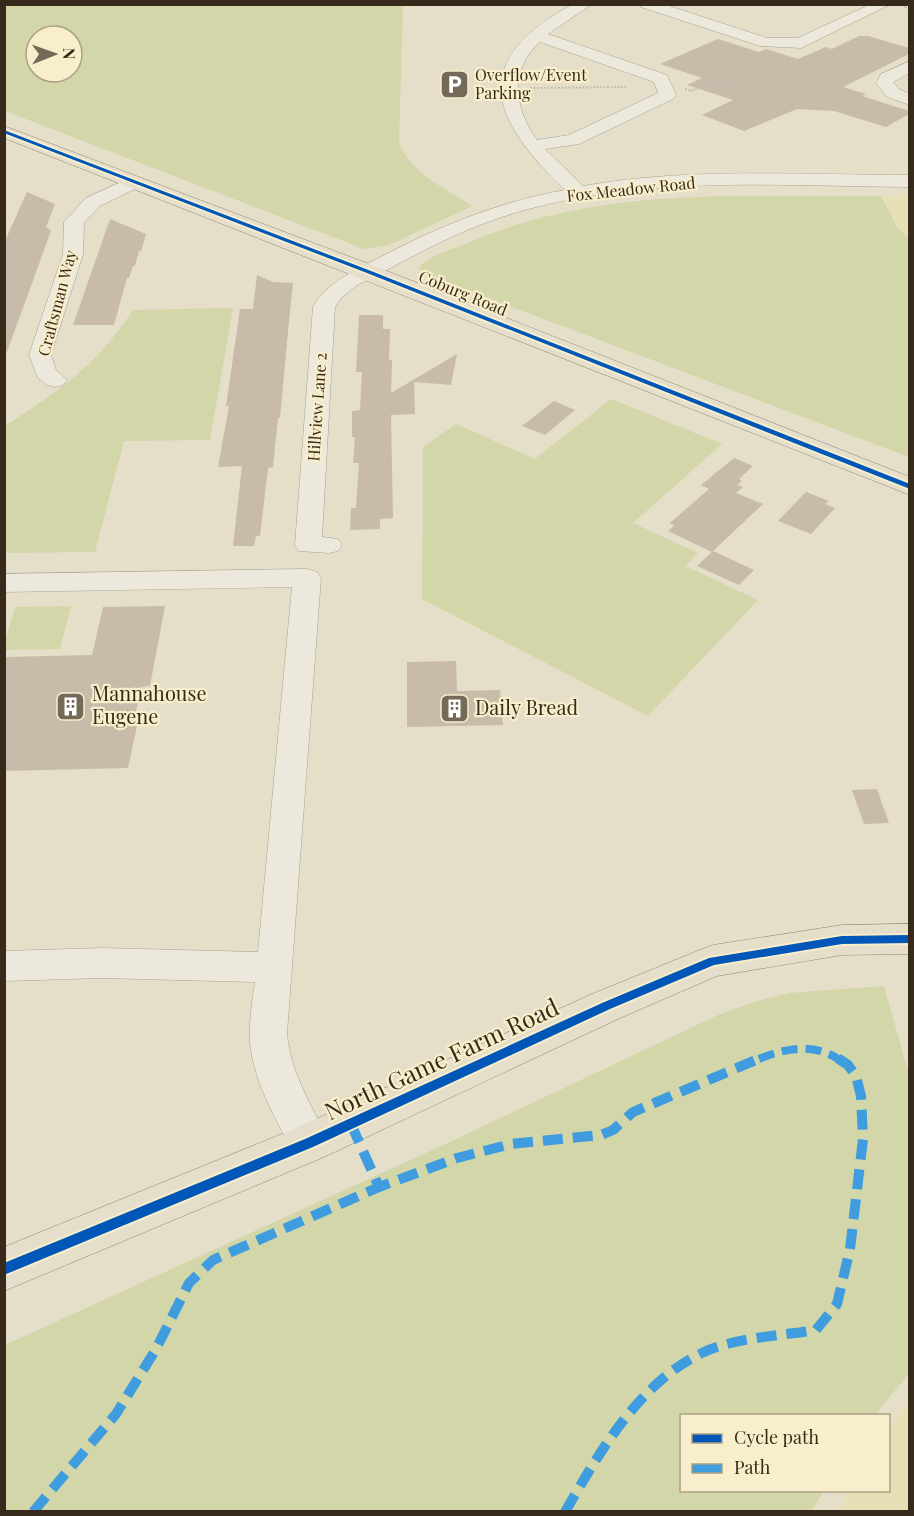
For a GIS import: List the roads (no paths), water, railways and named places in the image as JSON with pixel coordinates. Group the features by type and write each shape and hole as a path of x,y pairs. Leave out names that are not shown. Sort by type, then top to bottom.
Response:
{"main road":[{"name":"Coburg Road","path":"4,132 369,272 909,487"},
{"name":"North Game Farm Road","path":"4,1269 309,1143 606,1006 713,961 842,940 909,939"}],"street":[{"path":"579,193 532,146 514,117 509,102 509,88 516,60 536,35 585,4"},
{"path":"646,4 763,42 801,43 884,4"},
{"path":"532,146 569,141 666,98 661,78 536,35"},
{"path":"909,66 887,78 884,83 893,93 909,100"},
{"name":"Fox Meadow Road","path":"369,272 435,237 474,220 519,206 579,193 678,183 909,181"},
{"name":"Craftsman Way","path":"55,380 46,373 40,355 73,254 74,222 93,202 134,183"},
{"name":"Hillview Lane 2","path":"328,545 308,545 324,307 330,296 369,272"},
{"path":"4,583 307,579 270,1027 271,1052 277,1076 309,1143"},
{"path":"4,966 102,963 275,967"}],"place":[{"name":"Overflow/Event Parking","path":"454,84"},
{"name":"Mannahouse Eugene","path":"71,706"},
{"name":"Daily Bread","path":"454,708"}]}
